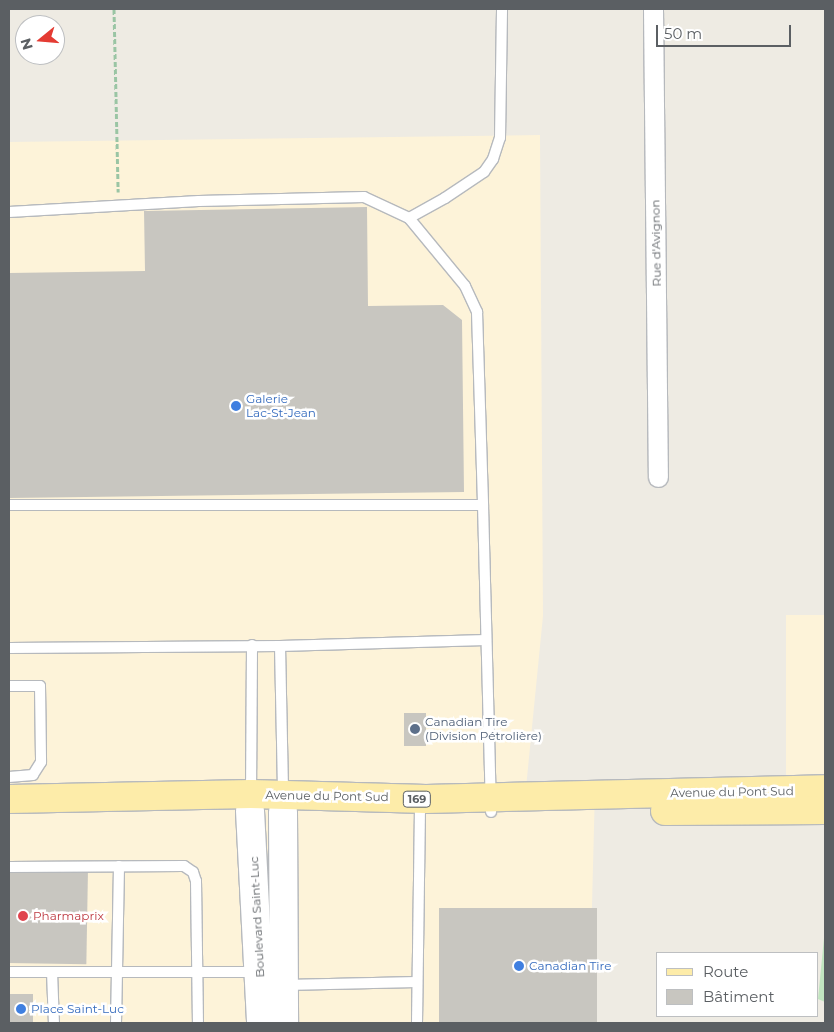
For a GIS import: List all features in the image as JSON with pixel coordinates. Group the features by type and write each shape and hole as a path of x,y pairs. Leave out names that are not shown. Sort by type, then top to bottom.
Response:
{"main road":[{"name":"Avenue du Pont Sud","path":"9,799 251,803 420,811 491,804 825,790"},
{"name":"Avenue du Pont Sud","path":"283,804 426,799 491,804 825,810"},
{"name":"Avenue du Pont Sud","path":"9,814 251,803"}],"street":[{"name":"Rue d'Avignon","path":"653,9 658,477"},
{"name":"Boulevard Saint-Luc","path":"251,803 272,979 284,1023"},
{"name":"Boulevard Saint-Luc","path":"261,1023 272,979 283,804"}],"lane":[{"path":"409,218 446,198 484,172 493,159 500,138 502,9"},
{"path":"9,212 291,197 364,197 409,218 465,286 477,312 491,804"},
{"path":"9,505 483,505"},
{"path":"9,648 280,646 486,640"},
{"path":"251,803 252,645"},
{"path":"280,646 283,804"},
{"path":"9,686 40,686 41,762 33,775 9,777"},
{"path":"417,1023 420,811"},
{"path":"116,1023 119,866"},
{"path":"9,867 184,866 193,872 196,881 198,1023"},
{"path":"9,972 196,972 272,979 418,982"},
{"path":"52,972 54,1023"}],"path":[{"path":"114,9 118,206"}],"shaded area":[{"path":"540,135 543,616 526,788 595,788 589,1023 9,1023 9,142"},
{"path":"786,615 825,615 825,780 786,780"}],"green space":[{"path":"825,928 825,1002 819,999"}],"building":[{"name":"Galerie Lac-St-Jean","path":"367,207 368,306 443,305 462,320 464,492 9,498 9,273 145,271 144,211"},
{"name":"Canadian Tire (Division Pétrolière)","path":"404,713 426,713 426,746 404,746"},
{"path":"9,868 88,869 86,964 9,963"},
{"name":"Canadian Tire","path":"439,908 597,908 597,1023 439,1023"},
{"name":"Place Saint-Luc","path":"9,994 33,994 33,1023 9,1023"}],"place":[{"name":"Galerie Lac-St-Jean","path":"236,406"},
{"name":"Canadian Tire (Division Pétrolière)","path":"415,729"},
{"name":"Pharmaprix","path":"23,916"},
{"name":"Canadian Tire","path":"519,966"},
{"name":"Place Saint-Luc","path":"21,1009"}]}
